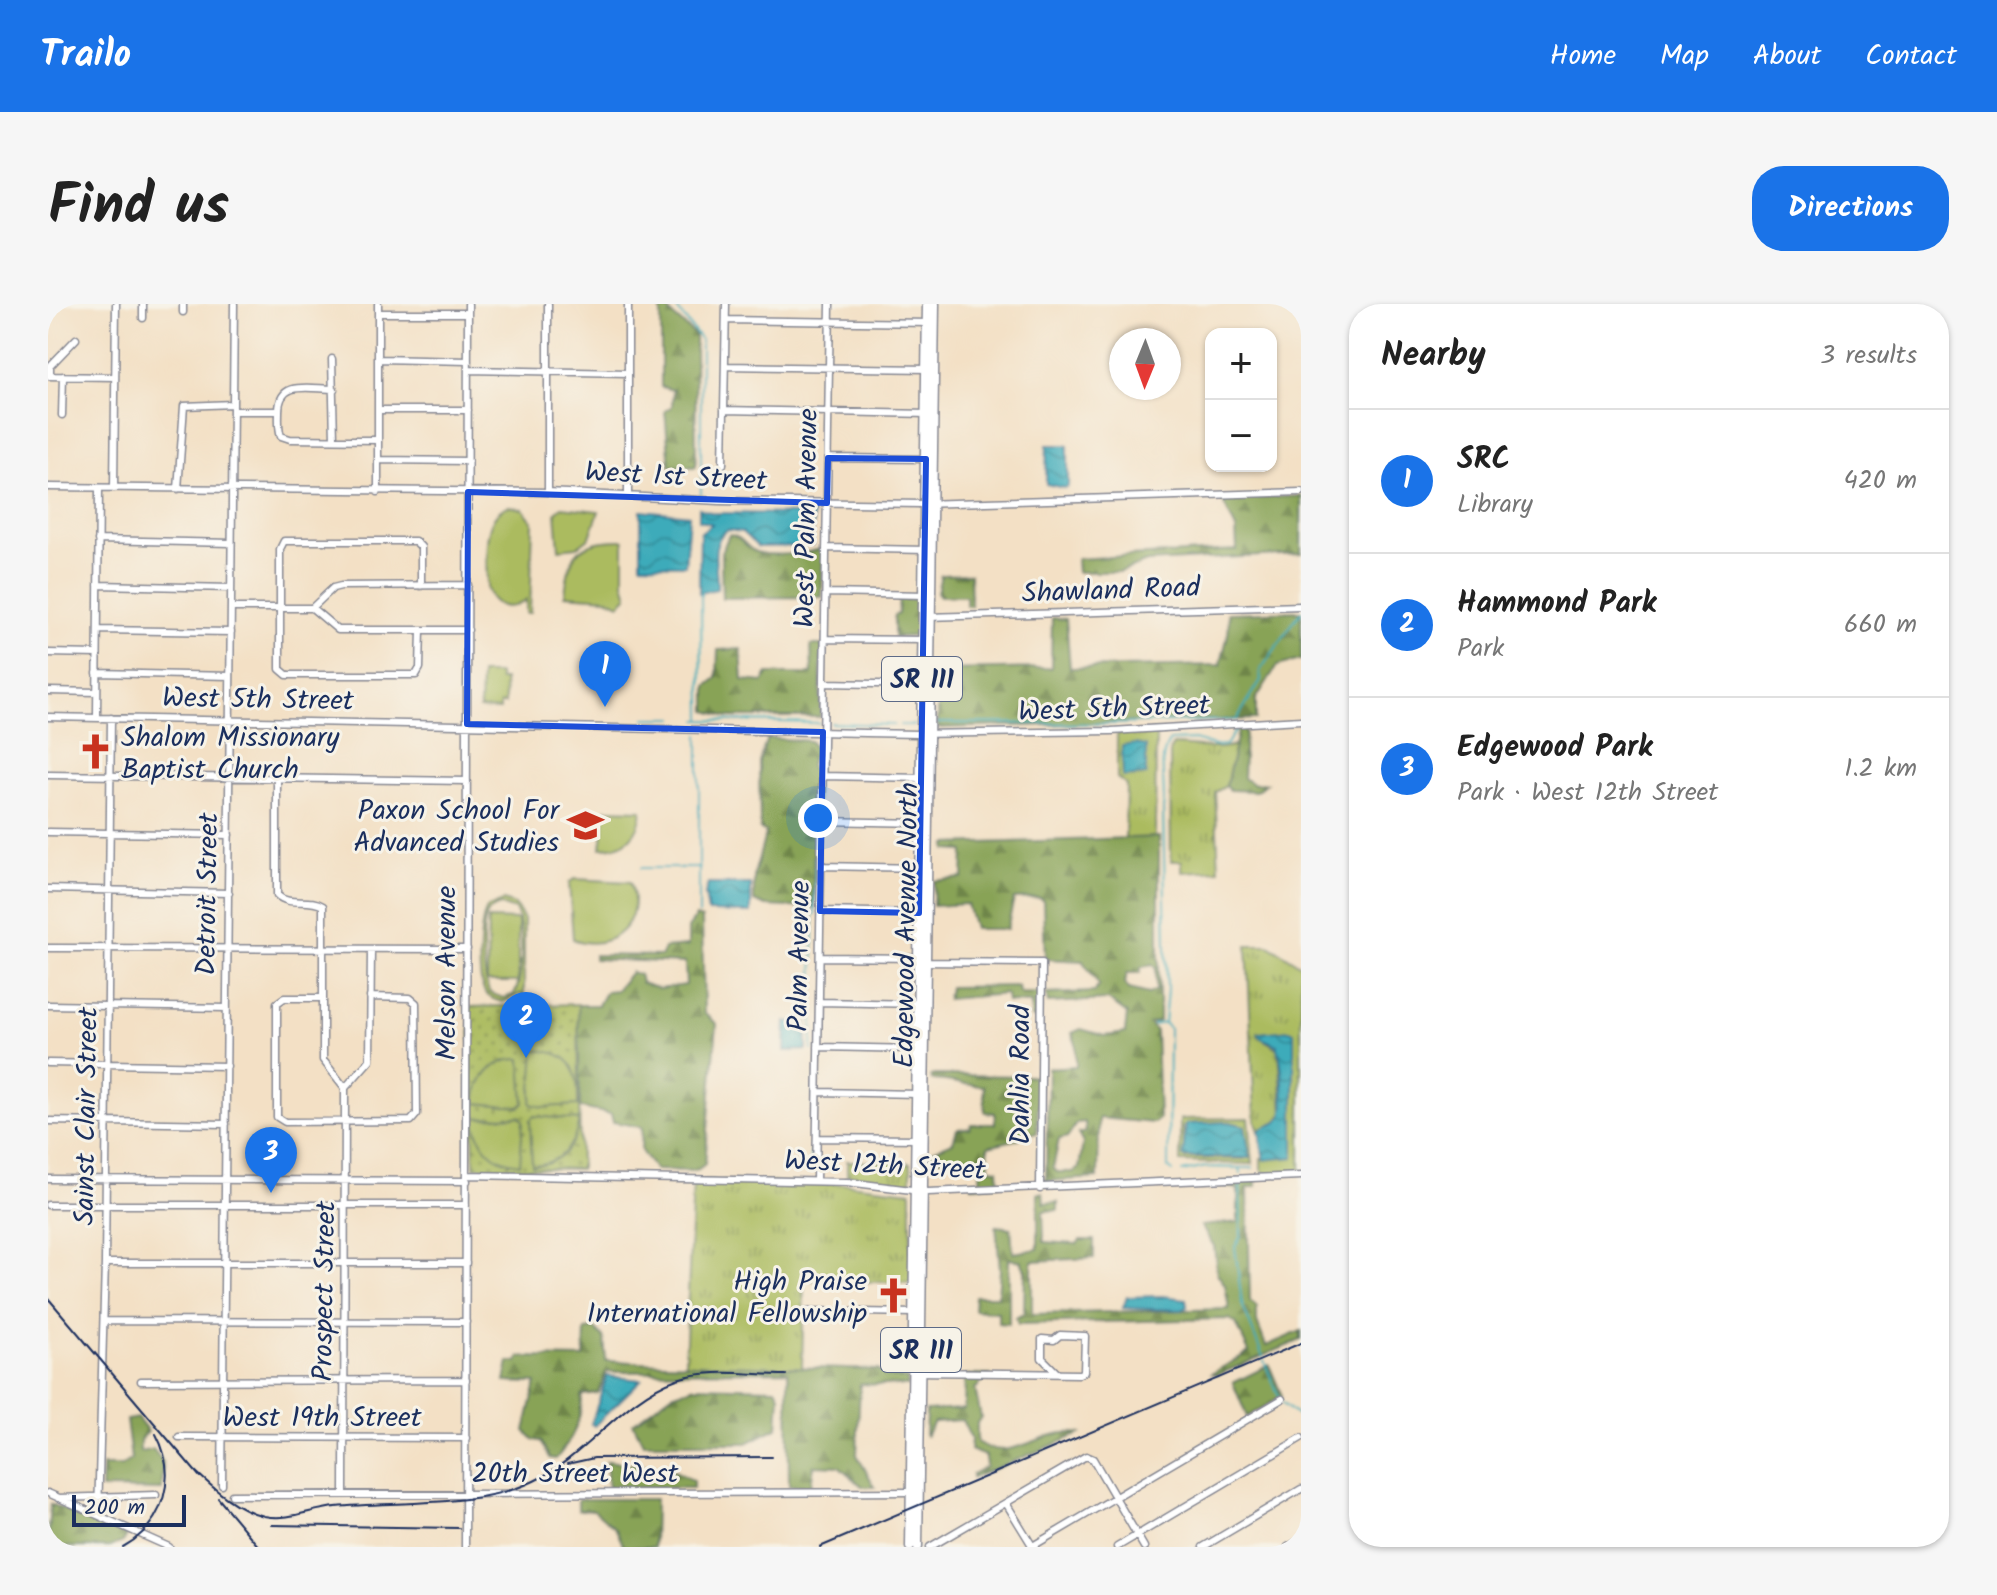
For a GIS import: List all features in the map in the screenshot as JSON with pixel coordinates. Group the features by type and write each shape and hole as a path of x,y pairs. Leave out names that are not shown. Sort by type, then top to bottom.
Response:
{"main road":[{"name":"Edgewood Avenue North","path":"927,304 931,323"},
{"name":"Edgewood Avenue North","path":"918,1547 916,1372 930,369 931,323 935,304"},
{"name":"Edgewood Avenue North","path":"916,1372 914,1313 918,1281"},
{"name":"Edgewood Avenue North","path":"910,1547 915,1492"}],"street":[{"path":"114,488 116,304"},
{"path":"143,304 143,318"},
{"name":"Detroit Street","path":"222,1485 234,304"},
{"path":"378,304 378,492"},
{"name":"Melson Avenue","path":"465,1547 468,304"},
{"path":"548,304 548,492"},
{"path":"628,304 628,494"},
{"path":"723,464 726,304"},
{"name":"West Palm Avenue","path":"824,732 830,304"},
{"path":"378,313 468,313"},
{"path":"726,320 931,323"},
{"path":"76,339 49,366 49,376 115,377"},
{"path":"332,359 334,439"},
{"path":"378,359 468,361"},
{"path":"725,366 930,369"},
{"path":"468,370 628,373"},
{"path":"62,415 63,376"},
{"path":"334,389 289,389 282,392 279,431 284,438 378,440"},
{"path":"178,489 184,406 279,411"},
{"path":"378,410 468,410"},
{"path":"724,410 930,414"},
{"path":"828,458 929,460"},
{"path":"378,460 468,461"},
{"name":"West 1st Street","path":"48,487 548,492 827,503 1301,492"},
{"path":"97,717 99,488"},
{"path":"98,540 231,543"},
{"path":"421,586 421,547 415,541 289,540 281,543 279,607 282,673 416,675 420,668 421,630"},
{"path":"826,548 928,550"},
{"path":"98,585 231,588"},
{"path":"312,608 337,586 468,585"},
{"path":"826,593 927,595"},
{"name":"Shawland Road","path":"927,617 1301,606"},
{"path":"231,608 312,608 338,630 468,630"},
{"path":"98,630 231,632"},
{"path":"825,639 927,640"},
{"path":"48,653 97,654"},
{"path":"97,673 230,676"},
{"path":"825,683 926,685"},
{"path":"48,691 97,692"},
{"name":"West 5th Street","path":"48,717 925,734 1111,731 1301,720"},
{"name":"Sainst Clair Street","path":"98,1515 106,1205 111,718"},
{"name":"Palm Avenue","path":"816,1181 824,732"},
{"path":"48,775 467,781"},
{"path":"823,776 925,778"},
{"path":"277,778 277,895 284,901 321,904 324,1064 345,1088 369,1064 371,949"},
{"path":"822,821 924,823"},
{"path":"48,832 229,835"},
{"path":"821,866 924,868"},
{"path":"48,889 229,893"},
{"path":"820,911 923,913"},
{"path":"48,948 467,949"},
{"path":"820,957 922,960"},
{"name":"Dahlia Road","path":"922,960 1042,963 1040,1189"},
{"path":"323,998 279,1001 276,1114 279,1119 346,1122 414,1120 415,1001 370,997"},
{"path":"819,1002 922,1004"},
{"path":"48,1005 227,1008"},
{"path":"467,1008 476,1008"},
{"path":"818,1047 921,1049"},
{"path":"48,1063 227,1066"},
{"name":"Prospect Street","path":"344,1494 345,1088"},
{"path":"818,1092 921,1094"},
{"path":"48,1121 226,1124"},
{"path":"817,1138 920,1139"},
{"name":"West 12th Street","path":"48,1179 816,1181 919,1190 1040,1189 1301,1176"},
{"path":"48,1205 466,1205"},
{"path":"105,1263 466,1263"},
{"path":"807,1311 914,1313"},
{"path":"104,1321 466,1322"},
{"path":"916,1372 1057,1373 1084,1372 1085,1336 1060,1335 1054,1340 1042,1339 1042,1358 1057,1373"},
{"path":"141,1381 466,1380"},
{"path":"1006,1503 1032,1547 1282,1399"},
{"name":"West 19th Street","path":"179,1437 466,1438"},
{"path":"1117,1547 1301,1438"},
{"path":"930,1547 1089,1456 1144,1547"},
{"path":"1203,1547 1301,1489"},
{"name":"20th Street West","path":"232,1495 915,1492"},
{"path":"48,1493 169,1547"},
{"path":"58,1498 156,1495"},
{"path":"1288,1547 1301,1540"}],"highlighted area":[{"path":"828,458 926,459 919,913 820,911 823,732 467,724 468,492 827,503"}],"green space":[{"path":"661,304 667,304 671,314 695,335 696,467 670,466 665,411 672,406 673,390 661,387"},
{"path":"1301,496 1301,554 1147,562 1120,572 1077,572 1076,559 1237,550 1236,529 1223,502 1226,499"},
{"path":"509,506 523,509 533,522 530,613 526,613 526,600 514,606 502,606 493,600 487,588 489,529 493,519"},
{"path":"562,507 599,511 590,537 577,547 559,549 556,512"},
{"path":"729,535 763,554 790,554 823,548 822,597 722,598 721,553"},
{"path":"624,540 624,582 628,596 620,604 607,598 565,595 570,568 579,551 596,542"},
{"path":"970,574 971,606 966,606 966,596 940,596 937,592 941,575"},
{"path":"899,599 918,599 918,636 894,637 894,615 898,614"},
{"path":"1301,611 1301,660 1277,666 1256,699 1256,719 938,728 938,670 1051,668 1052,618 1066,619 1070,668 1221,665 1228,634 1228,613"},
{"path":"811,645 822,645 820,717 729,717 707,711 707,686 717,678 718,650 741,649 743,680 763,682 768,674 812,674"},
{"path":"481,674 499,674 499,680 504,680 505,704 500,704 500,710 480,709"},
{"path":"1239,728 1245,729 1243,778 1253,784 1266,783 1256,791 1230,790 1226,786"},
{"path":"1156,731 1155,837 1125,840 1126,785 1117,778 1117,734"},
{"path":"767,738 810,741 815,749 810,765 814,772 813,908 766,906 754,901 754,875 766,832 760,829 759,762"},
{"path":"1173,745 1212,748 1235,745 1226,786 1215,792 1219,870 1182,872 1182,861 1171,861 1170,750"},
{"path":"606,809 642,810 635,833 630,838 618,845 601,848"},
{"path":"1159,837 1159,1021 1149,1024 1156,1031 1159,1119 1154,1123 1099,1118 1098,1178 1046,1181 1048,1068 1076,1066 1076,1044 1072,1033 1081,1029 1105,1036 1125,1033 1127,1014 1108,1000 1048,1003 1046,994 1094,992 1099,985 1083,961 1045,959 1043,901 1040,898 1014,899 1007,929 974,929 967,904 933,906 934,881 963,878 964,851 947,850 947,844","holes":["1141,967 1156,967 1156,990 1149,994 1129,989 1125,983 1127,973 1140,973","1085,1122 1086,1132 1078,1134 1083,1143 1079,1168 1073,1172 1057,1172 1053,1168 1059,1139 1068,1137 1077,1123"]},
{"path":"574,879 630,882 634,896 633,909 622,931 600,942 573,939 569,883"},
{"path":"503,901 515,905 524,919 524,996 520,994 503,1002 488,996 481,981 481,934 488,907","holes":["500,905 515,910 521,939 521,966 517,988 513,995 503,998 490,993 488,987 484,924 488,912 495,907"]},
{"path":"696,917 702,919 704,1013 717,1024 705,1164 696,1171 655,1170 641,1151 642,1127 613,1122 611,1114 580,1108 578,1005 598,1005 606,991 616,990 631,972 639,974 641,983 659,989 686,985 685,963 594,959 594,955 662,956 664,948 688,946 688,928"},
{"path":"488,919 518,920 518,982 487,982"},
{"path":"1247,945 1269,945 1301,965 1301,1170 1267,1174 1261,1170 1261,1158 1294,1157 1293,1033 1290,1030 1261,1038 1279,1049 1283,1113 1277,1122 1259,1131 1255,1118"},
{"path":"1018,986 1019,993 1040,993 1039,1018 1031,1018 1031,1003 1007,1002 1006,994 947,999 949,987"},
{"path":"578,1004 580,1169 474,1167 470,1007"},
{"path":"535,1050 559,1055 572,1066 577,1082 578,1105 543,1107 531,1104"},
{"path":"521,1059 524,1103 520,1107 475,1103 479,1085 489,1071 503,1062"},
{"path":"931,1076 1039,1076 1037,1133 1019,1133 1019,1139 988,1146 989,1168 998,1169 999,1184 972,1186 972,1182 980,1181 981,1158 929,1159 931,1151 953,1142 957,1129 970,1128 971,1124 995,1124 995,1113 985,1112 984,1086 932,1080"},
{"path":"520,1116 523,1120 520,1164 494,1156 488,1150 479,1137 474,1118"},
{"path":"534,1116 579,1120 574,1138 565,1152 551,1161 532,1165 530,1120"},
{"path":"1249,1118 1253,1164 1180,1162 1180,1119","holes":["1229,1122 1245,1126 1244,1159 1185,1158 1183,1127 1187,1124"]},
{"path":"847,1161 911,1163 911,1183 847,1175"},
{"path":"693,1181 848,1184 911,1191 911,1283 804,1280 802,1368 688,1365 685,1362"},
{"path":"1256,1181 1257,1186 1248,1188 1250,1301 1257,1307 1257,1322 1266,1346 1301,1331 1301,1340 1217,1375 1211,1374 1249,1352 1236,1323 1229,1319 1018,1324 1016,1318 1024,1313 1025,1270 1021,1261 1009,1259 1009,1324 998,1323 998,1312 974,1310 975,1296 998,1296 1000,1269 996,1226 1011,1228 1013,1253 1038,1249 1038,1194 1043,1192 1044,1203 1058,1202 1058,1210 1043,1211 1044,1242 1077,1244 1080,1240 1094,1240 1094,1258 1032,1261 1032,1314 1229,1309 1225,1285 1217,1273 1214,1246 1201,1226 1238,1222 1238,1189 1222,1186 1222,1182"},
{"path":"595,1329 604,1338 606,1361 878,1370 885,1376 907,1379 908,1386 860,1384 857,1455 875,1487 863,1487 839,1466 814,1465 811,1485 789,1486 788,1371 607,1372 598,1393 582,1395 578,1421 571,1437 556,1459 550,1458 541,1441 534,1440 525,1431 536,1383 505,1382 509,1362 518,1362 520,1357 584,1358 585,1330"},
{"path":"1269,1365 1282,1396 1247,1417 1233,1383"},
{"path":"965,1375 990,1375 975,1389 981,1417 977,1423 977,1442 1003,1450 1054,1435 1080,1434 972,1478 972,1474 986,1467 985,1456 970,1450 971,1439 962,1420 934,1422 925,1437 926,1411 964,1409"},
{"path":"695,1386 776,1388 780,1395 778,1427 747,1443 643,1443 633,1423 672,1394"},
{"path":"137,1418 148,1432 140,1440 140,1452 153,1449 163,1462 162,1490 101,1489 102,1466 121,1466 131,1459 126,1420"},
{"path":"606,1461 670,1468 693,1481 693,1488 608,1488"},
{"path":"578,1499 655,1499 654,1547 624,1547 616,1529 594,1510 578,1510"},
{"path":"51,1504 127,1535 123,1542 110,1547 48,1547"}],"water":[{"path":"1047,445 1068,445 1068,486 1064,488 1046,484"},
{"path":"699,508 713,513 813,514 813,546 758,547 742,532 727,530 721,535 716,549 717,589 699,593 700,533 712,524 699,520"},
{"path":"641,510 689,515 685,565 641,564"},
{"path":"1122,746 1146,746 1146,775 1123,777"},
{"path":"708,884 751,884 751,913 708,912 705,894"},
{"path":"806,1021 807,1050 785,1051 786,1022"},
{"path":"1294,1032 1294,1157 1264,1160 1259,1131 1281,1118 1282,1070 1277,1045 1261,1038 1258,1033"},
{"path":"1229,1122 1245,1126 1250,1158 1183,1157 1186,1124"},
{"path":"1127,1297 1186,1299 1187,1307 1182,1310 1123,1308"},
{"path":"607,1376 641,1380 594,1426 591,1424"}],"waterway":[{"path":"673,304 701,340 701,494"},
{"path":"701,593 702,720"},
{"path":"1237,719 1261,680 1260,671 1301,611"},
{"path":"645,718 674,718"},
{"path":"698,720 819,723"},
{"path":"936,723 1109,724 1237,720"},
{"path":"831,723 894,725"},
{"path":"900,725 914,725"},
{"path":"1173,1172 1168,1168 1169,1028 1164,1023 1167,990 1164,755 1170,741 1195,740 1213,746 1226,745 1238,727"},
{"path":"699,735 699,914"},
{"path":"815,915 817,739"},
{"path":"641,868 700,868"},
{"path":"813,1001 814,918"},
{"path":"812,1050 813,1007"},
{"path":"1153,1025 1163,1023"},
{"path":"810,1172 811,1144"},
{"path":"1182,1172 1206,1167 1240,1168 1241,1174"},
{"path":"1240,1168 1253,1168"},
{"path":"1240,1182 1241,1236 1235,1247 1242,1304 1263,1357"},
{"path":"1264,1361 1279,1397"},
{"path":"1282,1403 1301,1419"}],"railway":[{"path":"48,1298 200,1477"},
{"path":"820,1547 1301,1343"},
{"path":"194,1470 235,1504 254,1513 274,1517 336,1507 488,1496 512,1490 553,1470 639,1399 677,1379 717,1373 786,1375"},
{"path":"123,1547 149,1525 164,1497 166,1466 156,1434"},
{"path":"567,1464 594,1458 772,1457"},
{"path":"218,1498 259,1547"},
{"path":"271,1525 459,1528"}],"place":[{"name":"SRC","path":"605,707"},
{"name":"Shalom Missionary Baptist Church","path":"95,752"},
{"name":"Paxon School For Advanced Studies","path":"585,825"},
{"name":"Hammond Park","path":"526,1058"},
{"name":"Edgewood Park","path":"271,1193"},
{"name":"High Praise International Fellowship","path":"893,1296"}]}
